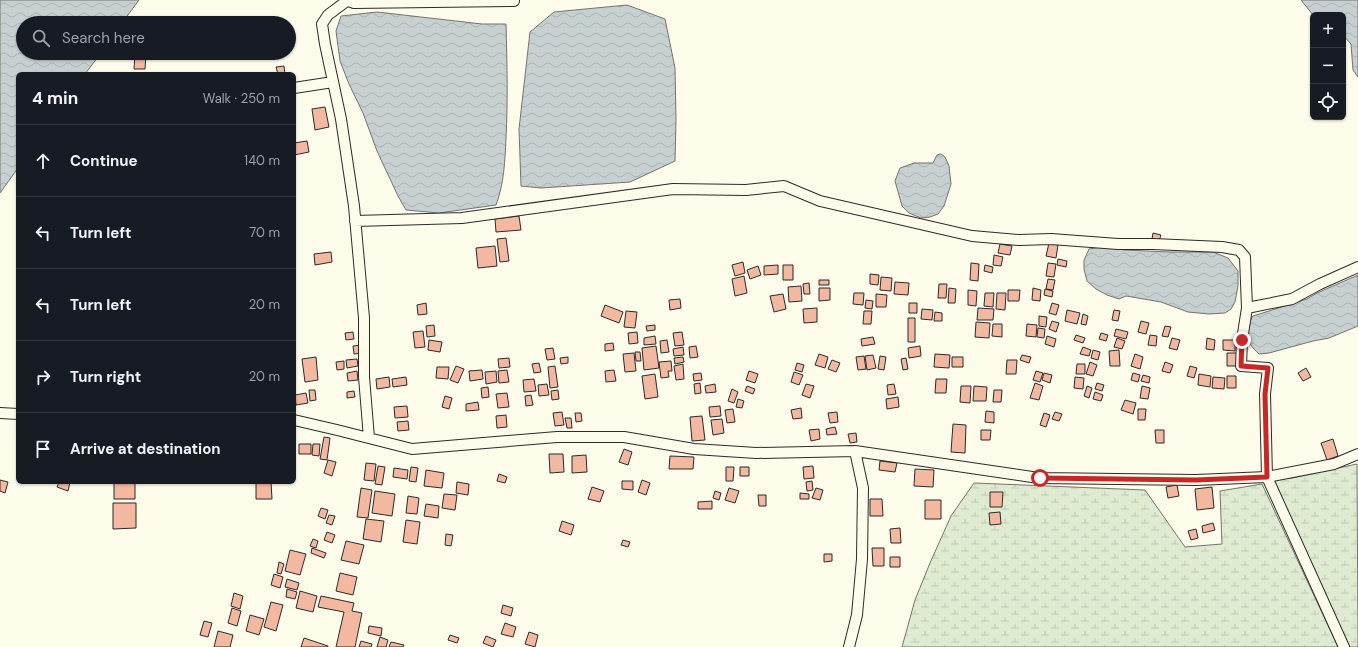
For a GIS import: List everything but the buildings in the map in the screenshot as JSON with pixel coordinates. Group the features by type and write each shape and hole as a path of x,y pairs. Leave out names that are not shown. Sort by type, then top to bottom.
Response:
{"street":[{"path":"369,438 364,377 364,318 355,221 341,119 322,24 328,15 348,0 354,3 514,1"},
{"path":"296,88 333,82"},
{"path":"355,221 462,218 672,189 746,190 784,186 820,201 972,236 1019,240 1051,239 1118,244 1222,247 1238,250 1245,258 1247,308 1242,340 1241,366 1268,368 1265,394 1267,477 1344,647"},
{"path":"1247,308 1292,299 1320,284 1358,267"},
{"path":"0,413 16,414"},
{"path":"296,420 412,449 557,438 624,436 694,449 756,453 855,451 1040,478 1196,480 1267,477 1334,464 1358,454"},
{"path":"849,647 857,615 862,559 863,488 855,451"}],"green space":[{"path":"1357,464 1358,647 1348,647 1273,479 1292,478"},
{"path":"974,483 1145,490 1185,547 1222,544 1220,491 1262,484 1338,647 902,647 915,600 930,563 951,516"}],"water":[{"path":"0,0 139,0 127,16 16,16 16,60 96,60 87,72 16,72 16,171 0,193"},
{"path":"1301,0 1358,0 1358,77 1353,70 1351,44 1346,38 1346,12 1311,12"},
{"path":"627,5 665,19 675,68 675,161 630,182 541,188 521,186 519,129 530,32 554,12"},
{"path":"377,12 482,24 506,24 507,124 504,172 496,205 439,213 406,210 377,151 363,113 340,61 336,31 341,16"},
{"path":"941,154 945,157 949,166 951,184 944,206 938,214 930,217 921,218 909,213 902,206 895,181 900,168 914,163 933,163 937,155"},
{"path":"1101,247 1125,250 1213,252 1228,258 1238,271 1238,286 1235,302 1231,309 1225,313 1209,314 1188,312 1161,302 1126,296 1119,299 1107,295 1096,289 1087,281 1084,269 1084,260 1089,249"},
{"path":"1358,275 1358,326 1329,338 1269,353 1259,354 1251,345 1248,340 1247,332 1253,316 1307,299"}],"route":[{"path":"1040,478 1196,480 1267,477 1265,446 1265,394 1268,368 1241,366 1242,340"}]}
